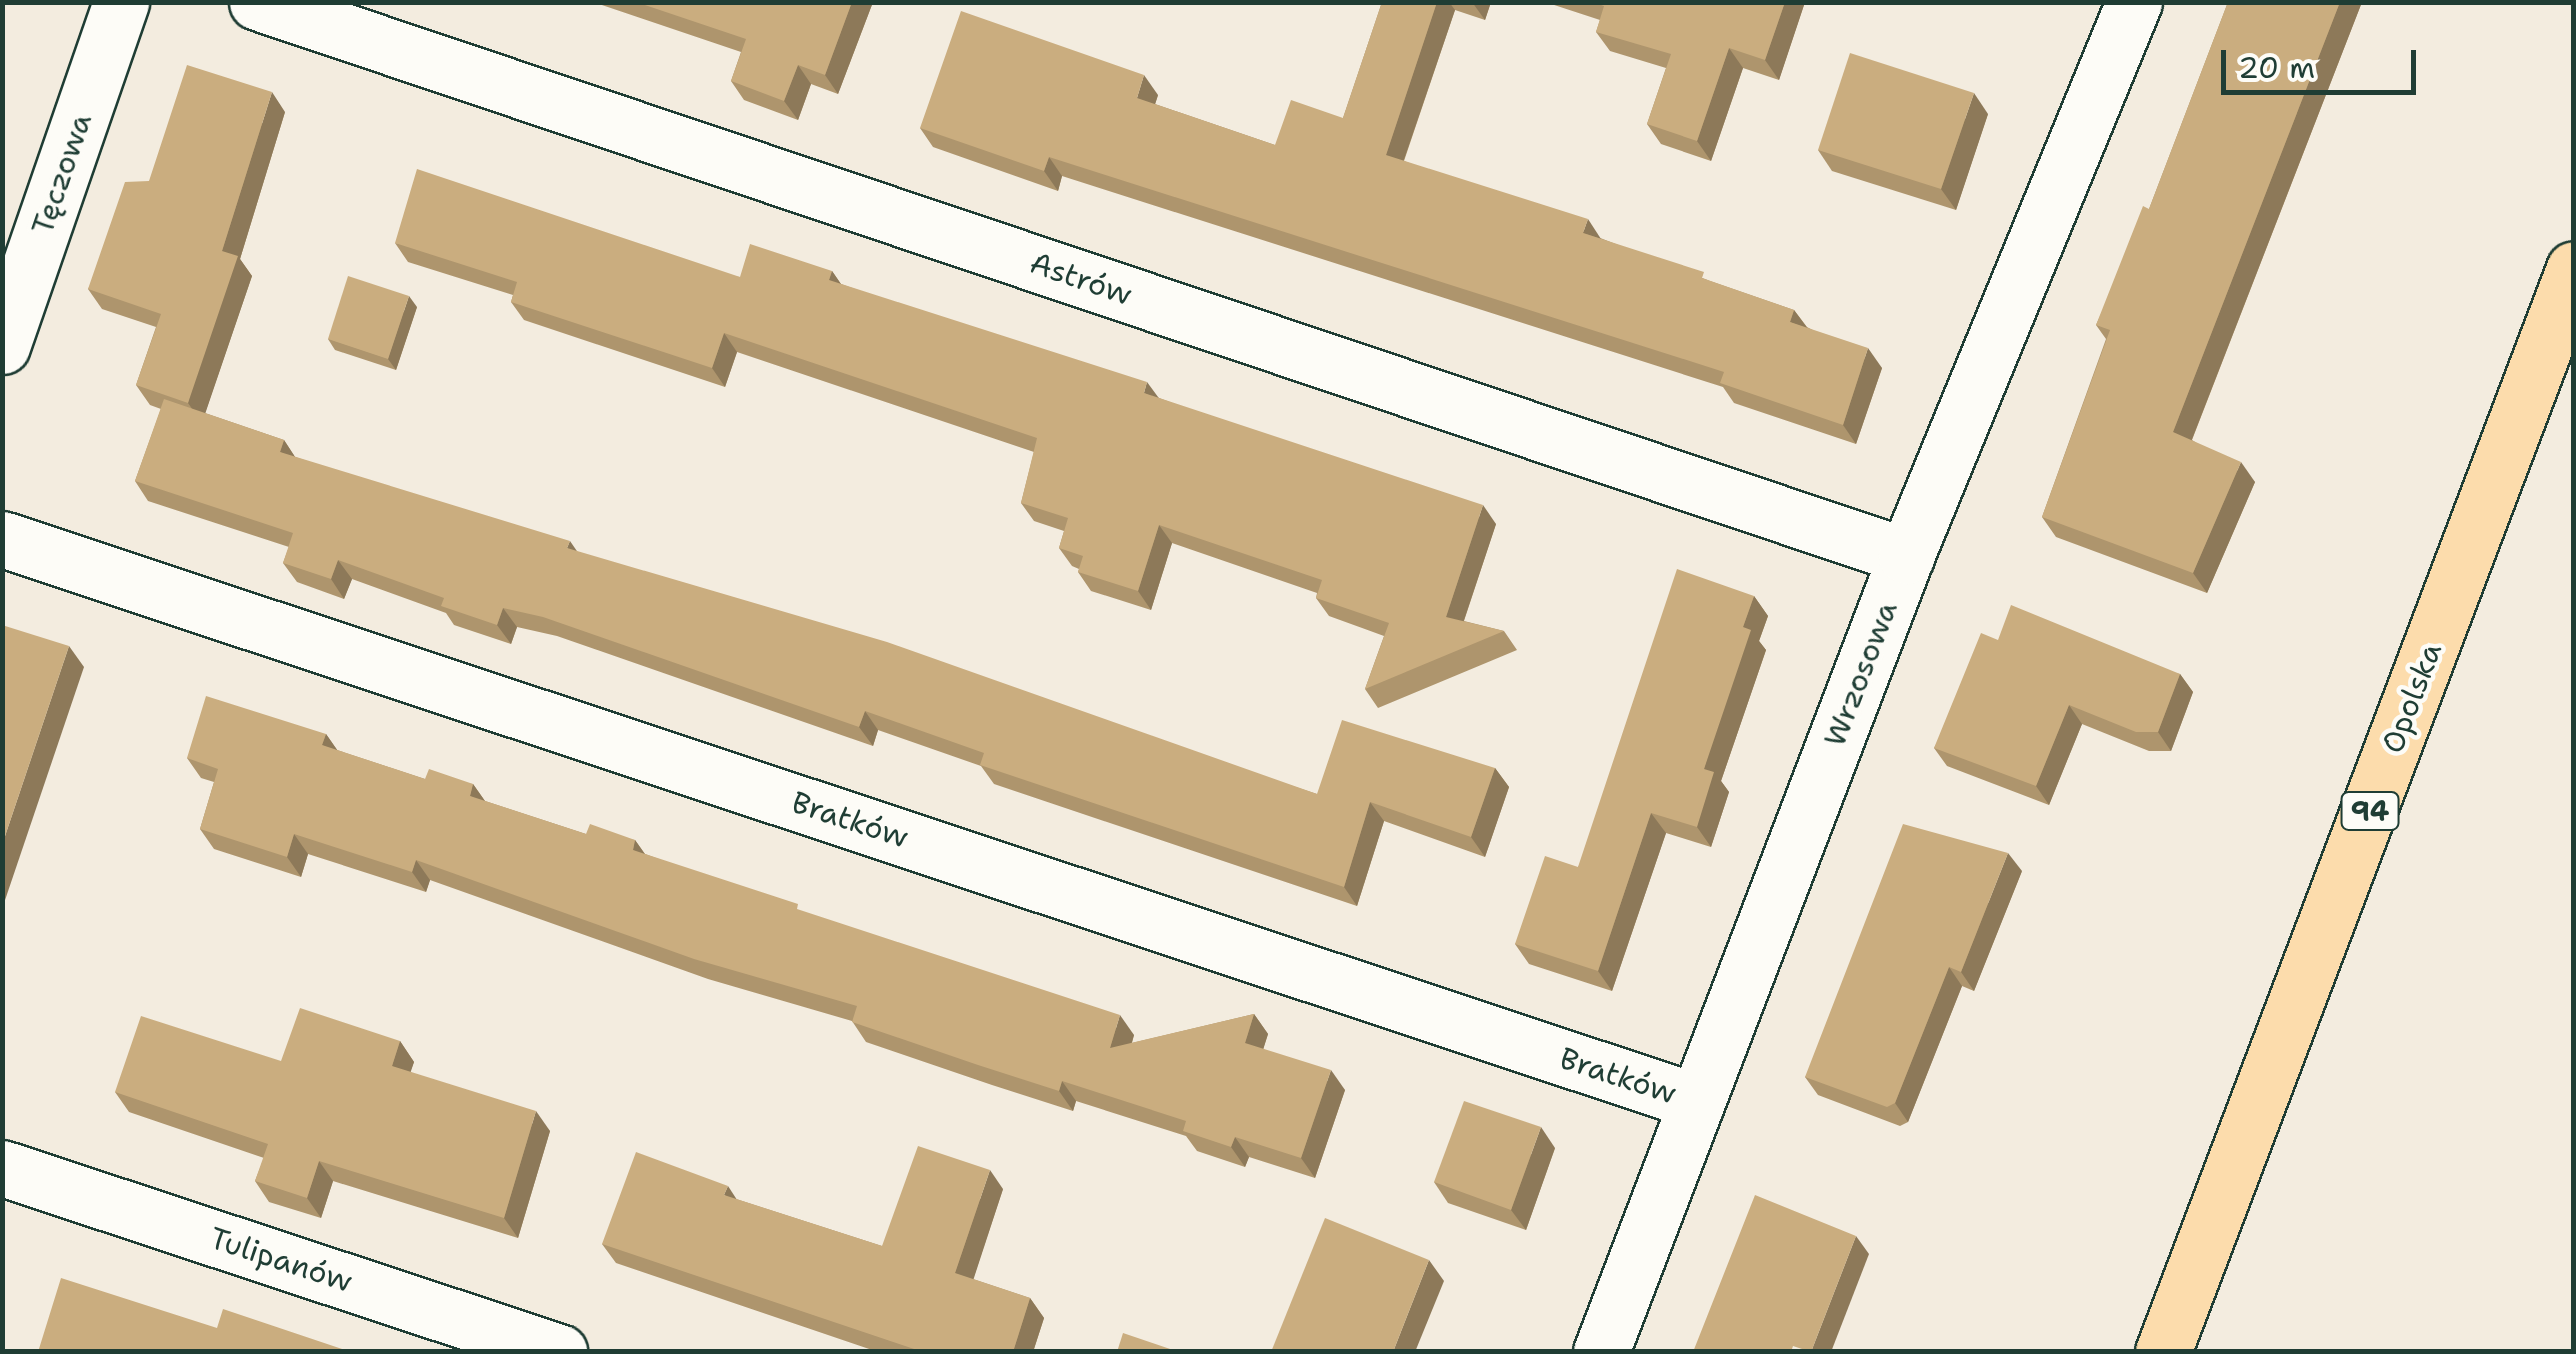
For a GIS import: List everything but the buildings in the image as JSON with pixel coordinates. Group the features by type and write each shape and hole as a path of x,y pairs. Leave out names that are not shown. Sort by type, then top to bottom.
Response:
{"main road":[{"name":"Opolska","path":"2163,1352 2574,269"}],"street":[{"name":"Tęczowa","path":"2,346 121,2"},
{"name":"Astrów","path":"257,2 1906,556"},
{"name":"Wrzosowa","path":"1601,1352 1906,556 2134,2"},
{"name":"Bratków","path":"2,538 1697,1102"},
{"name":"Tulipanów","path":"2,1168 559,1352"}]}
